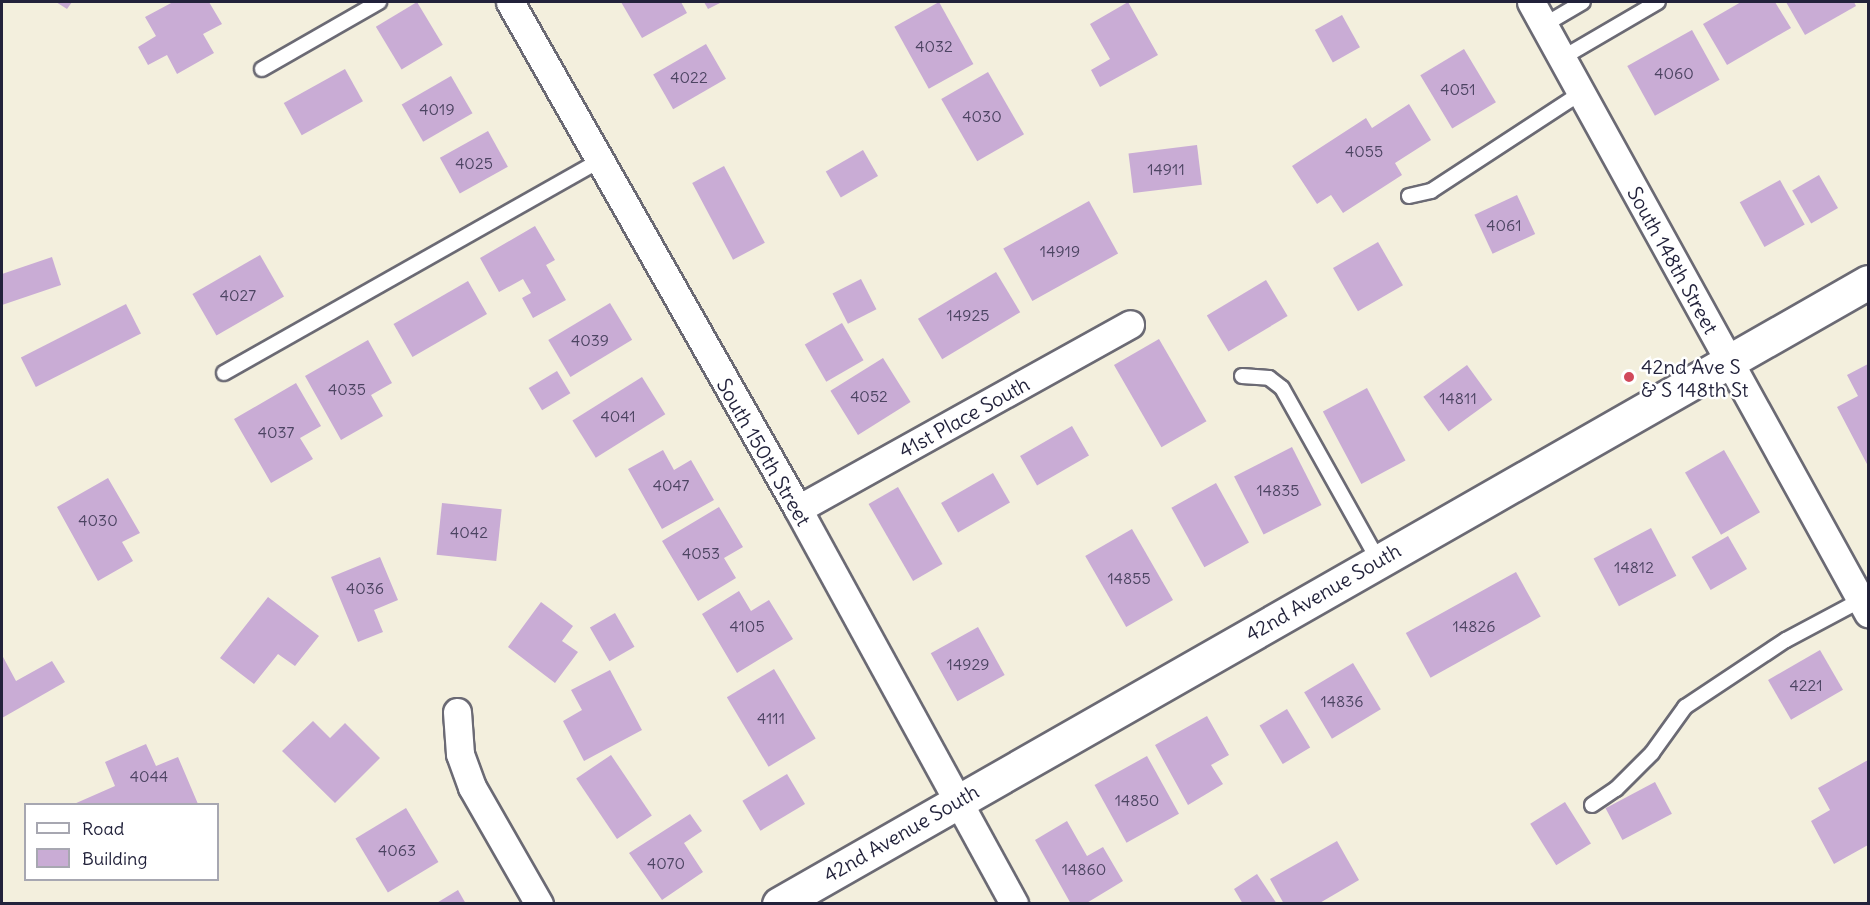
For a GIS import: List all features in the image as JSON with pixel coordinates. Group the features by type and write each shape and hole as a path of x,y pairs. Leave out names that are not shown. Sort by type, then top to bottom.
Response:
{"street":[{"name":"South 150th Street","path":"510,2 598,161 798,509 1014,903"},
{"name":"South 148th Street","path":"1531,2 1865,606"},
{"name":"42nd Avenue South","path":"779,903 1869,282"},
{"name":"41st Place South","path":"798,509 1130,324"},
{"path":"457,712 460,754 472,787 539,903"}],"lane":[{"path":"262,69 379,2"},
{"path":"1544,25 1583,2"},
{"path":"1562,58 1658,2"},
{"path":"1409,196 1431,191 1581,93"},
{"path":"224,373 598,161"},
{"path":"1242,376 1269,378 1282,388 1378,560"},
{"path":"1592,805 1616,789 1652,753 1685,707 1785,640 1865,606"}],"building":[{"path":"56,2 72,2 67,9"},
{"path":"173,2 209,2 222,24 203,34 214,53 177,74 167,55 148,65 138,47 156,36 145,17"},
{"path":"417,2 443,45 402,70 376,27"},
{"path":"621,2 681,2 687,13 642,38"},
{"path":"704,2 722,2 708,9"},
{"path":"939,2 973,64 929,89 894,27"},
{"path":"1128,2 1158,55 1100,87 1091,70 1110,59 1090,24"},
{"path":"1741,2 1775,2 1791,28 1727,65 1703,24"},
{"path":"1786,2 1854,2 1856,6 1805,35"},
{"path":"1342,15 1360,47 1333,62 1315,30"},
{"path":"1692,30 1720,80 1655,116 1627,66"},
{"path":"706,44 726,79 673,109 653,74"},
{"path":"1464,49 1496,102 1452,128 1420,75"},
{"path":"345,69 363,101 302,135 284,103"},
{"path":"988,72 1024,134 977,161 941,99"},
{"path":"451,76 472,113 423,142 402,104"},
{"path":"1409,104 1431,140 1395,163 1402,175 1343,213 1331,195 1317,204 1292,166 1366,118 1372,128"},
{"path":"488,131 508,167 460,194 440,158"},
{"path":"1197,145 1202,185 1133,193 1129,153"},
{"path":"863,150 878,176 841,197 826,172"},
{"path":"724,166 765,243 733,260 692,183"},
{"path":"1819,175 1838,208 1811,223 1792,190"},
{"path":"1780,180 1805,225 1764,247 1740,202"},
{"path":"1517,195 1535,234 1493,254 1474,215"},
{"path":"1089,201 1118,253 1032,301 1003,249"},
{"path":"535,226 555,260 546,265 566,300 533,318 522,298 531,293 523,279 499,292 480,258"},
{"path":"1378,242 1403,285 1358,311 1333,268"},
{"path":"260,255 284,297 216,336 192,294"},
{"path":"52,257 61,285 2,305 2,274"},
{"path":"996,272 1020,312 942,359 918,319"},
{"path":"861,279 876,309 848,324 832,294"},
{"path":"1266,280 1288,316 1228,352 1207,316"},
{"path":"468,281 487,314 413,357 394,324"},
{"path":"610,303 632,340 570,377 548,340"},
{"path":"126,304 141,333 36,387 21,358"},
{"path":"842,323 864,360 826,382 805,344"},
{"path":"1159,339 1206,421 1161,447 1114,365"},
{"path":"368,340 392,383 371,395 383,416 341,440 305,376"},
{"path":"883,358 911,402 858,435 830,391"},
{"path":"1868,364 1868,466 1837,407 1858,396 1847,375"},
{"path":"1467,365 1492,400 1449,432 1423,397"},
{"path":"557,371 570,393 542,410 529,388"},
{"path":"642,377 665,414 596,458 572,420"},
{"path":"296,383 321,426 300,438 313,459 271,483 234,419"},
{"path":"1367,388 1405,460 1361,484 1323,411"},
{"path":"1072,426 1089,455 1037,485 1020,456"},
{"path":"1292,447 1322,505 1264,534 1234,477"},
{"path":"663,450 674,470 691,460 714,500 662,529 628,469"},
{"path":"1724,450 1760,512 1721,535 1685,472"},
{"path":"993,473 1010,502 958,532 941,503"},
{"path":"108,478 140,533 122,542 133,561 98,581 57,507"},
{"path":"1216,483 1249,542 1204,567 1171,508"},
{"path":"898,487 942,564 913,581 869,504"},
{"path":"442,503 502,509 496,561 437,555"},
{"path":"719,507 743,547 724,558 736,578 698,601 662,541"},
{"path":"1651,528 1676,576 1619,606 1594,559"},
{"path":"1132,529 1173,600 1126,627 1085,556"},
{"path":"1728,536 1747,569 1711,590 1692,557"},
{"path":"380,557 398,600 374,610 383,632 358,642 331,577"},
{"path":"1516,572 1541,617 1431,678 1406,633"},
{"path":"739,591 751,611 769,600 793,639 737,673 702,614"},
{"path":"268,597 319,636 295,666 278,654 254,684 220,658"},
{"path":"541,602 573,626 562,641 578,652 555,683 508,647"},
{"path":"615,613 634,647 609,661 590,628"},
{"path":"978,627 1005,675 957,701 931,653"},
{"path":"1820,650 1843,690 1791,720 1768,680"},
{"path":"2,655 16,681 52,661 65,682 2,718"},
{"path":"1353,663 1381,709 1332,739 1304,692"},
{"path":"774,669 816,738 769,767 727,697"},
{"path":"610,670 642,730 584,761 563,721 582,710 571,690"},
{"path":"1287,709 1310,748 1283,764 1260,725"},
{"path":"1207,716 1229,755 1211,765 1223,784 1188,805 1155,745"},
{"path":"313,721 330,738 345,723 380,758 335,803 282,751"},
{"path":"146,744 156,766 178,757 198,803 76,803 115,786 105,762"},
{"path":"611,755 652,816 617,839 576,778"},
{"path":"1147,756 1179,814 1127,843 1095,785"},
{"path":"1868,760 1868,845 1834,864 1811,821 1830,810 1818,788"},
{"path":"787,774 805,804 760,831 742,801"},
{"path":"1655,782 1672,814 1622,840 1606,808"},
{"path":"1565,802 1591,844 1556,865 1530,824"},
{"path":"406,808 438,862 388,892 355,838"},
{"path":"690,814 702,831 684,843 703,872 662,900 629,853"},
{"path":"1067,821 1087,856 1103,847 1123,881 1085,904 1071,904 1035,840"},
{"path":"1337,841 1359,880 1318,904 1284,904 1270,879"},
{"path":"1257,874 1277,904 1243,904 1234,889"},
{"path":"458,890 466,904 435,904"}],"place":[{"name":"42nd Ave S & S 148th St","path":"1629,377"}]}
